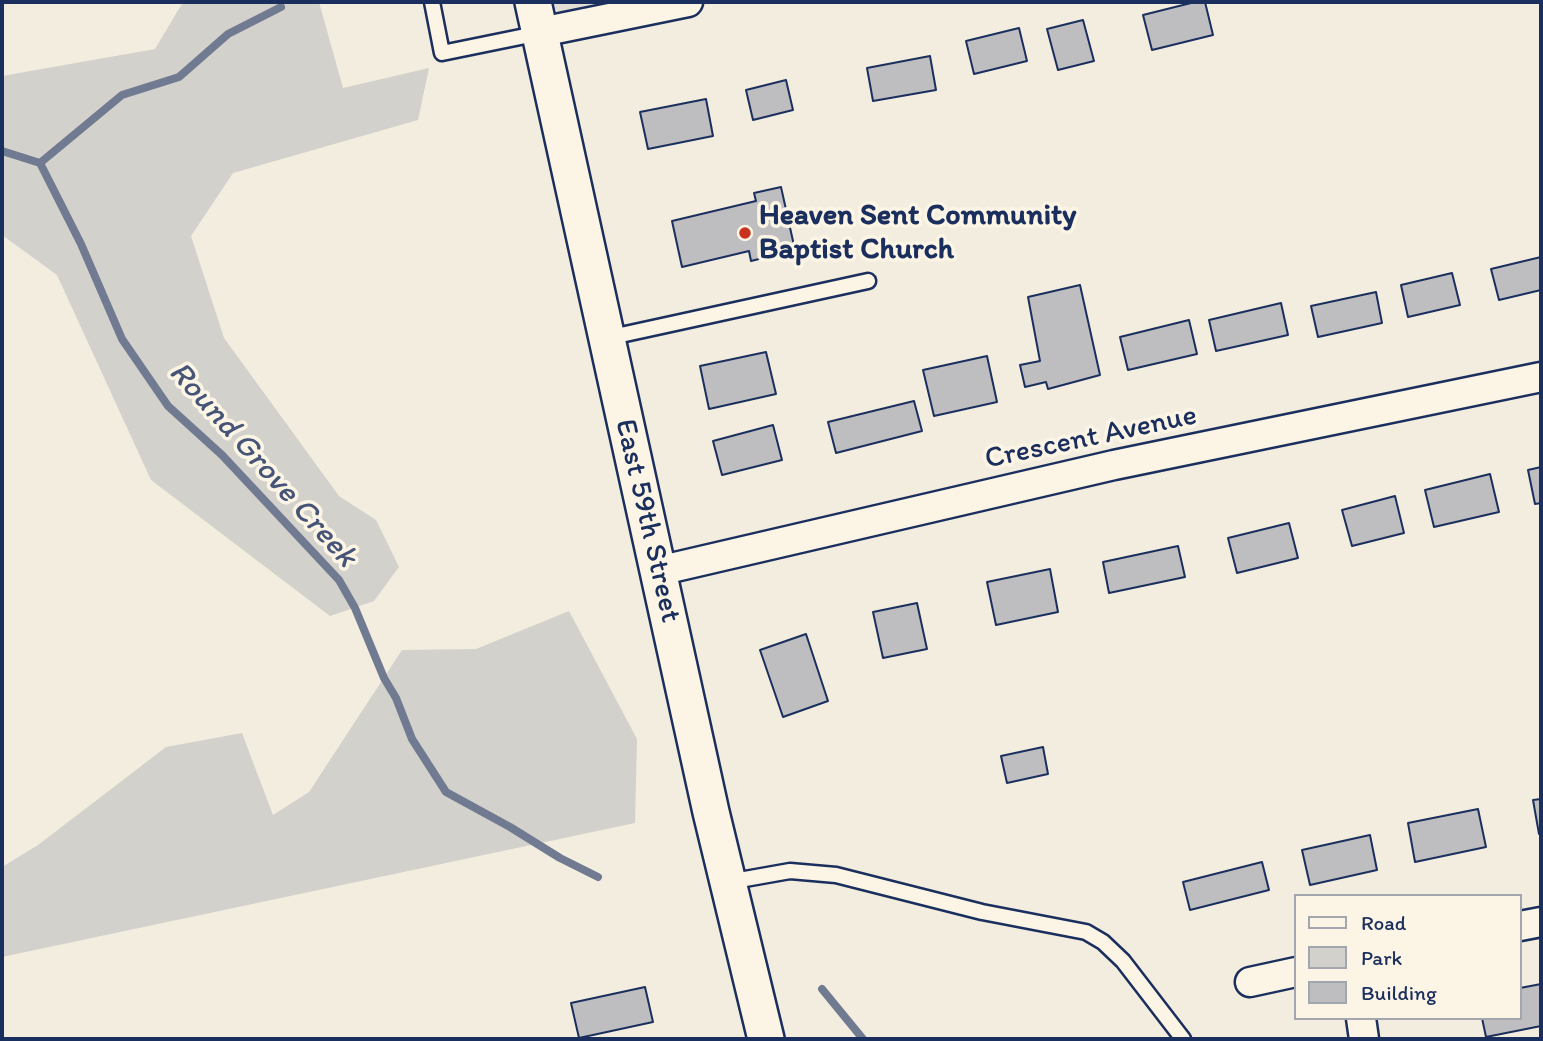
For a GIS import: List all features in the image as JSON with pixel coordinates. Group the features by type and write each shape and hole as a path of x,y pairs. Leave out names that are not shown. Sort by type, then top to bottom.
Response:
{"street":[{"path":"537,17 688,2"},
{"name":"East 59th Street","path":"537,17 658,571 766,1039"},
{"name":"Crescent Avenue","path":"658,571 1114,465 1541,377"},
{"path":"1522,926 1541,922"},
{"path":"1250,982 1294,972"},
{"path":"1361,1020 1364,1039"}],"lane":[{"path":"432,2 442,53 537,17"},
{"path":"606,338 868,281"},
{"path":"728,882 790,871 836,875 982,912 1086,932 1103,942 1123,961 1183,1039"}],"shaded area":[{"path":"548,2 634,2 567,13 558,11"}],"green space":[{"path":"183,2 319,2 343,88 429,68 418,120 233,173 191,236 224,338 339,496 376,520 399,567 374,601 330,616 151,480 57,275 2,235 2,76 155,49"},
{"path":"569,611 637,739 635,823 2,957 2,867 38,845 166,747 242,733 273,815 309,792 402,650 476,649"}],"building":[{"path":"1205,2 1213,35 1152,50 1143,15"},
{"path":"1083,20 1094,61 1058,70 1047,29"},
{"path":"1019,28 1027,61 974,74 966,41"},
{"path":"930,56 936,90 873,101 867,68"},
{"path":"786,80 793,110 753,120 746,90"},
{"path":"706,99 713,136 648,149 640,112"},
{"path":"781,187 795,250 751,261 749,251 682,267 672,221 756,201 754,193"},
{"path":"1541,257 1541,290 1499,300 1491,269"},
{"path":"1452,273 1460,305 1408,317 1401,285"},
{"path":"1080,285 1100,375 1048,389 1046,382 1025,387 1020,365 1040,361 1028,297"},
{"path":"1376,292 1382,323 1318,337 1311,306"},
{"path":"1281,303 1288,335 1216,351 1209,320"},
{"path":"1189,320 1197,354 1128,370 1120,337"},
{"path":"766,352 776,394 709,409 700,366"},
{"path":"987,356 997,402 934,416 923,370"},
{"path":"914,401 922,431 836,453 828,422"},
{"path":"773,425 782,460 722,475 713,441"},
{"path":"1541,467 1541,503 1535,504 1528,470"},
{"path":"1490,474 1499,512 1434,527 1425,490"},
{"path":"1395,496 1404,533 1352,546 1342,510"},
{"path":"1289,523 1298,558 1237,573 1228,538"},
{"path":"1178,546 1185,577 1109,593 1103,562"},
{"path":"1050,569 1058,612 996,625 987,582"},
{"path":"917,603 927,649 883,658 873,612"},
{"path":"806,634 828,701 783,717 760,650"},
{"path":"1043,747 1048,774 1007,783 1001,756"},
{"path":"1541,799 1541,834 1539,834 1533,800"},
{"path":"1478,809 1486,847 1415,862 1408,823"},
{"path":"1370,835 1377,870 1310,885 1302,850"},
{"path":"1262,862 1269,890 1190,910 1183,882"},
{"path":"1541,984 1541,1026 1486,1037 1482,1020 1522,1020 1522,988"},
{"path":"645,987 653,1022 579,1038 571,1003"}],"waterway":[{"path":"40,163 122,95 179,77 228,34 281,7"},
{"name":"Round Grove Creek","path":"2,151 40,163 81,244 122,339 168,406 222,455 339,580 355,608 412,739 446,792 598,877"},
{"name":"Round Grove Creek","path":"822,989 863,1039"}],"place":[{"name":"Heaven Sent Community Baptist Church","path":"745,233"}]}
